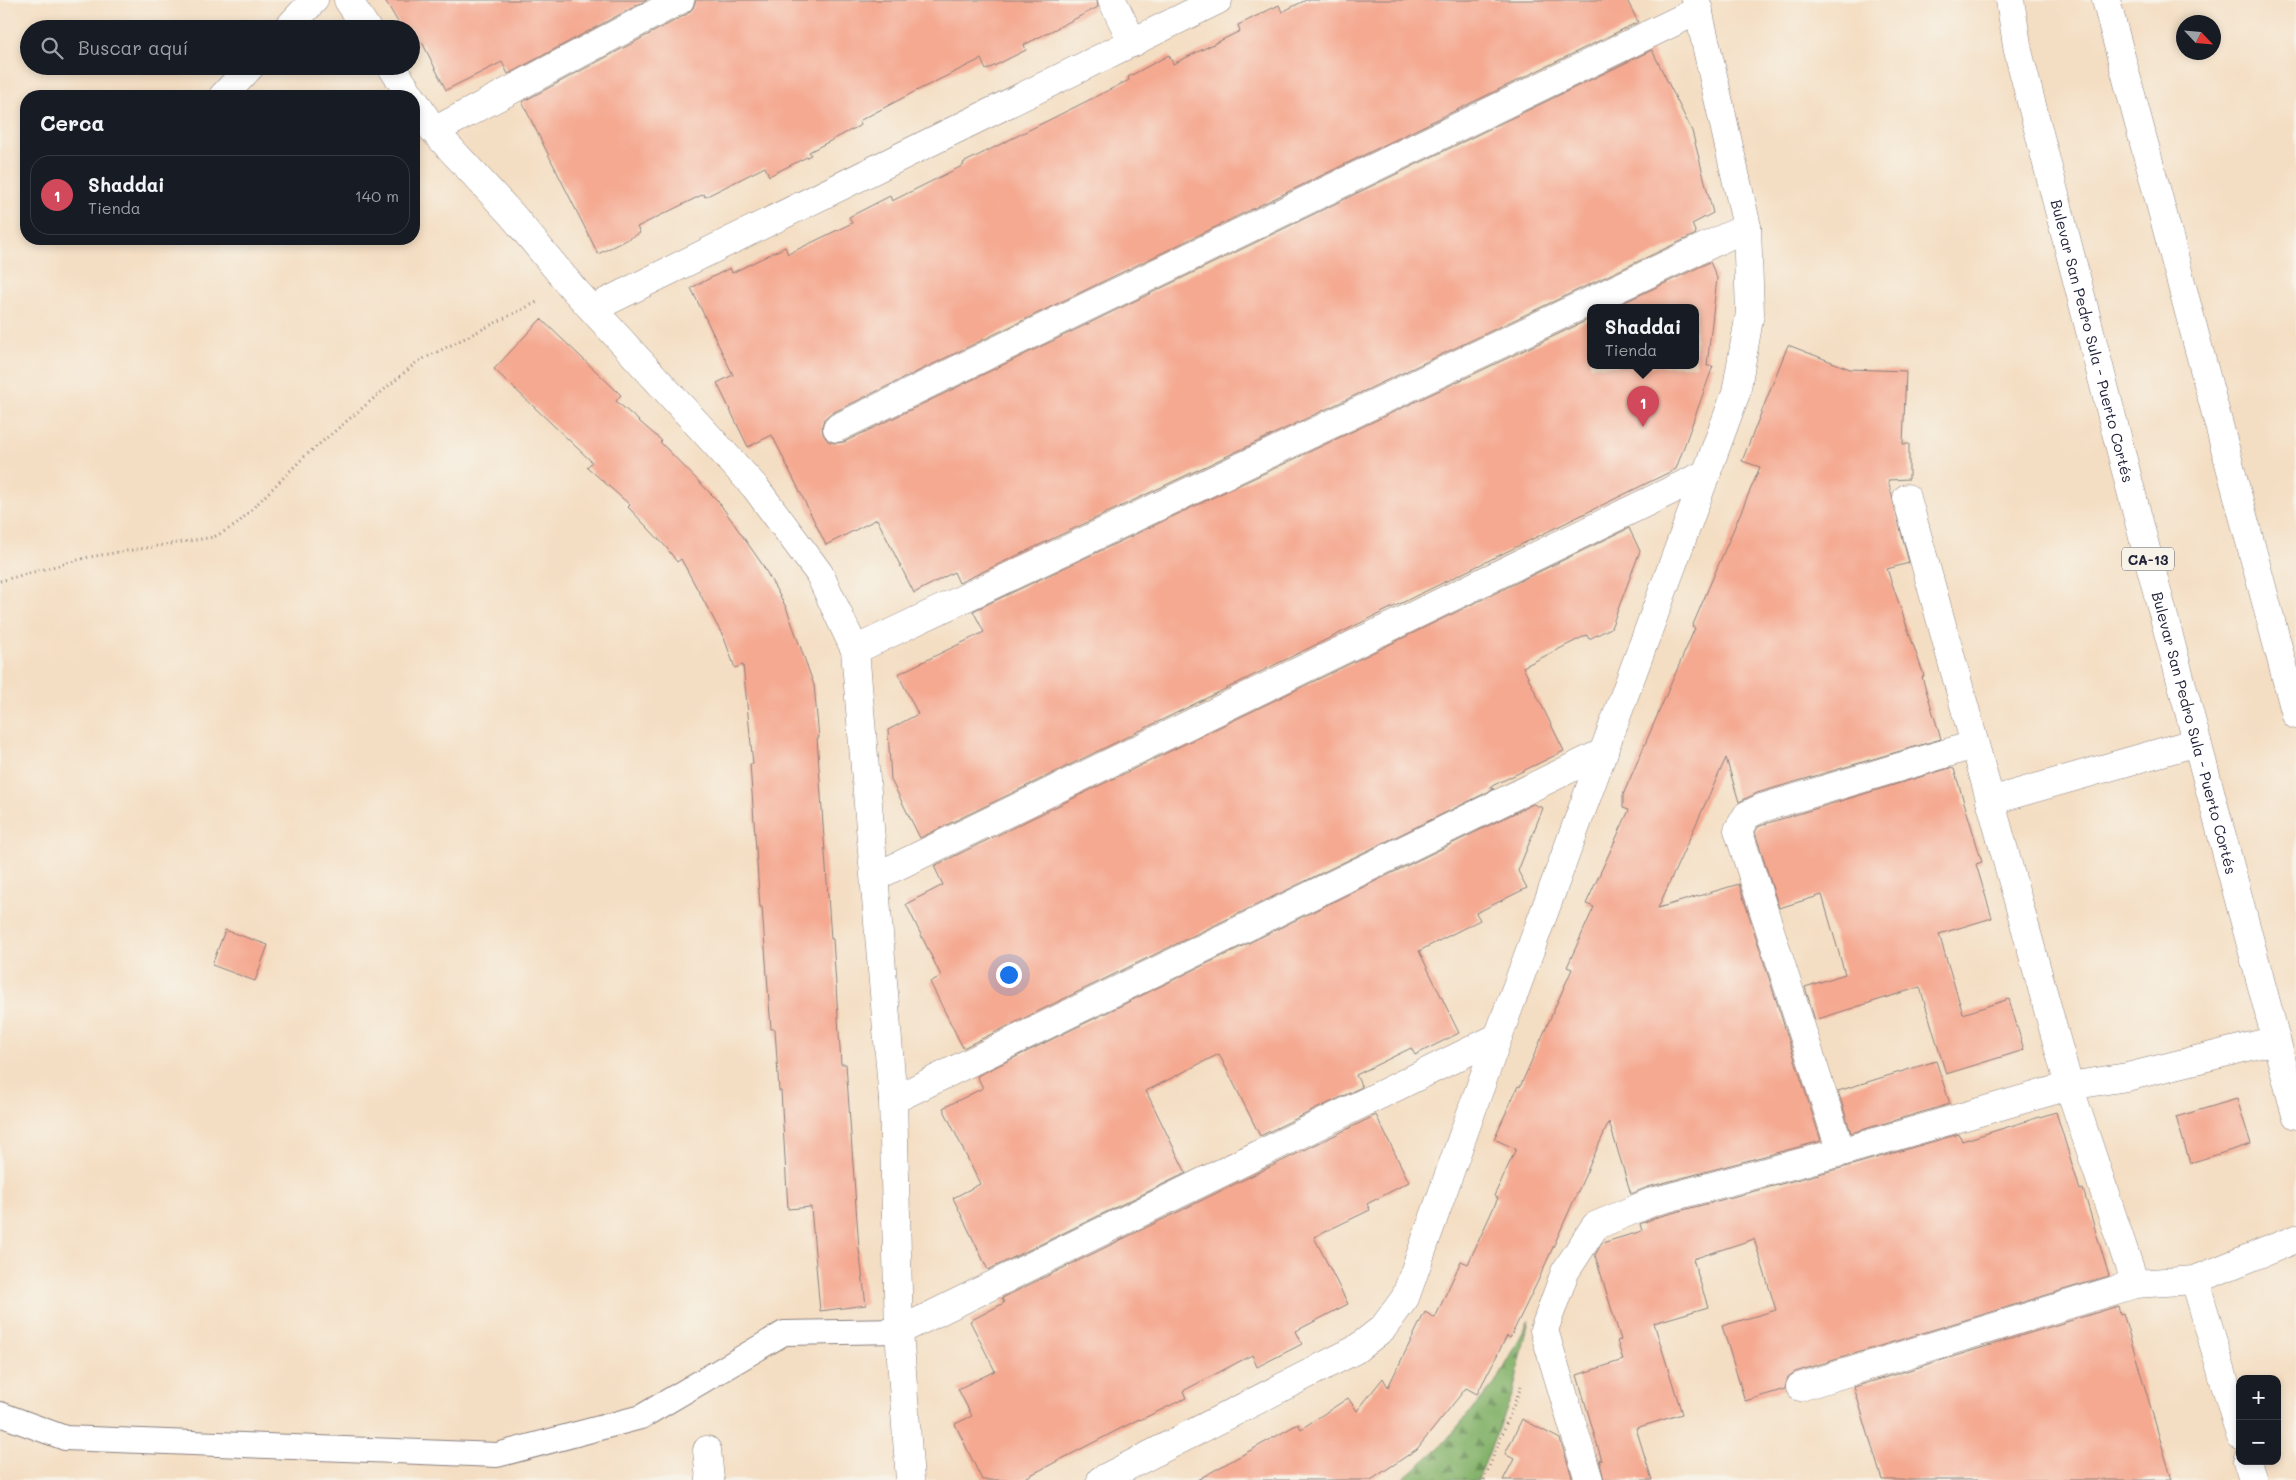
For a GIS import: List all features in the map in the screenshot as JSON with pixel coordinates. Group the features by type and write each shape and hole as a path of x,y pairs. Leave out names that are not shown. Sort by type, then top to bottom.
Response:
{"main road":[{"path":"295,20 314,0"},
{"path":"348,0 360,20"},
{"path":"434,131 680,0"},
{"path":"1112,0 1133,43"},
{"path":"594,308 1218,0"},
{"name":"Bulevar San Pedro Sula - Puerto Cortés","path":"2010,0 2018,51 2296,1115"},
{"path":"2106,0 2296,715"},
{"path":"837,428 1697,5 1747,227 1750,312 1736,393 1498,1037 1405,1298 1384,1328 1355,1350 1101,1480"},
{"path":"229,90 243,75"},
{"path":"397,75 407,90"},
{"path":"420,109 434,131 512,215 571,286 594,308 754,487 819,573 855,650 893,1100 899,1331 910,1480"},
{"path":"855,650 1747,227"},
{"path":"875,877 1707,473"},
{"path":"1907,498 2069,1086 2135,1284"},
{"path":"1990,801 2197,742"},
{"path":"1841,1152 1738,830 1747,815 1762,808 1974,745"},
{"path":"893,1100 1604,752"},
{"path":"899,1331 1498,1037"},
{"path":"1589,1480 1544,1330 1565,1272 1594,1226 1652,1202 1841,1152 2069,1086 2127,1077 2276,1040"},
{"path":"1800,1388 2135,1284 2195,1280 2296,1238"},
{"path":"2195,1280 2236,1421"},
{"path":"707,1450 710,1480"},
{"path":"2248,1465 2253,1480"}],"lane":[{"path":"0,1414 66,1438 496,1455 641,1417 784,1332 899,1331"}],"path":[{"path":"0,581 89,557 214,537 236,525 304,457 417,362 571,286"},
{"path":"1484,1480 1523,1383"}],"green space":[{"path":"1529,1320 1513,1393 1478,1480 1402,1480 1442,1445 1499,1378"}],"building":[{"path":"385,0 647,0 508,74 502,62 446,90 422,42 420,43 420,20 397,20"},
{"path":"696,0 1097,0 1098,7 1024,45 1026,50 986,70 981,59 914,92 859,121 861,125 809,152 811,155 769,176 765,167 705,197 704,194 637,227 640,233 598,254 522,102 687,14 693,8"},
{"path":"1306,0 1627,0 1638,22 830,414 824,419 822,426 823,434 828,441 835,443 844,442 1652,50 1692,131 1713,213 1692,224 1696,234 959,583 954,572 914,593 877,519 826,545 772,435 748,447 717,383 733,375 691,288 730,268 732,273 785,247 788,254 852,223 849,217 890,196 892,201 964,165 963,163 1129,80 1128,77 1169,55 1173,64 1240,31 1238,25 1279,5 1282,12"},
{"path":"1710,262 1717,278 1707,366 1713,366 1676,469 920,838 891,780 888,730 918,714 898,674 984,632 973,611 1587,320 1587,369 1699,369 1699,304 1621,304"},
{"path":"541,319 621,395 616,401 662,441 660,442 718,501 762,564 786,607 814,685 841,1064 846,1064 859,1249 866,1305 820,1311 811,1207 788,1209 781,1091 779,1091 775,1029 771,1029 762,907 760,907 750,764 753,764 743,665 735,668 724,638 681,559 677,562 666,547 628,507 630,505 587,467 592,462 494,369"},
{"path":"1788,345 1850,369 1906,371 1903,444 1909,444 1909,479 1888,480 1909,563 1887,569 1924,676 1922,677 1941,739 1757,793 1739,802 1726,758 1658,908 1739,884 1821,1141 1648,1187 1631,1194 1609,1122 1537,1283 1510,1338 1507,1336 1477,1394 1466,1388 1417,1449 1371,1480 1197,1480 1298,1424 1301,1429 1348,1398 1357,1411 1383,1378 1388,1387 1425,1312 1435,1318 1461,1261 1468,1264 1498,1198 1494,1196 1516,1149 1494,1139 1518,1086 1520,1087 1572,969 1567,967 1594,907 1586,904 1629,810 1623,808 1623,795 1695,628 1692,627 1760,467 1742,461"},
{"path":"1629,528 1640,551 1611,628 1589,639 1587,635 1523,667 1564,751 1490,787 1494,789 963,1048 930,982 941,976 906,904 943,885 934,866"},
{"path":"1950,768 1954,769 1982,862 1976,864 1992,918 1939,934 1963,1014 2009,999 2024,1050 1946,1074 1920,987 1815,1020 1805,987 1845,974 1822,895 1779,908 1755,832 1758,827 1768,823"},
{"path":"1533,804 1543,808 1518,871 1527,888 1476,913 1480,920 1419,951 1459,1033 1415,1055 1411,1048 1356,1075 1362,1087 1260,1136 1219,1054 1146,1091 1186,1173 988,1270 953,1198 980,1184 943,1108 983,1088 977,1076"},
{"path":"225,930 268,945 255,981 212,965"},
{"path":"1936,1061 1950,1104 1851,1133 1838,1091"},
{"path":"2237,1099 2251,1144 2190,1163 2176,1117"},
{"path":"2056,1112 2080,1190 2083,1189 2109,1276 1795,1372 1788,1377 1785,1389 1745,1401 1722,1326 1776,1310 1754,1239 1693,1259 1708,1307 1654,1323 1682,1414 1636,1428 1652,1480 1604,1480 1599,1459 1602,1461 1577,1375 1623,1360 1617,1341 1621,1340 1595,1255 1602,1243 1642,1231 1640,1224 1657,1217 1845,1167 1959,1134 1962,1141"},
{"path":"1376,1115 1409,1182 1367,1204 1370,1210 1314,1237 1348,1304 1296,1331 1302,1344 1257,1367 1252,1355 1183,1391 1186,1398 1139,1419 1021,1480 982,1480 955,1424 972,1416 958,1389 995,1371 970,1321 1004,1303 1002,1298"},
{"path":"2118,1306 2120,1314 2123,1313 2172,1480 1882,1480 1854,1387"},
{"path":"1522,1419 1560,1439 1573,1480 1503,1480 1514,1459 1505,1454"}],"place":[{"name":"Shaddai","path":"1643,427"}]}
